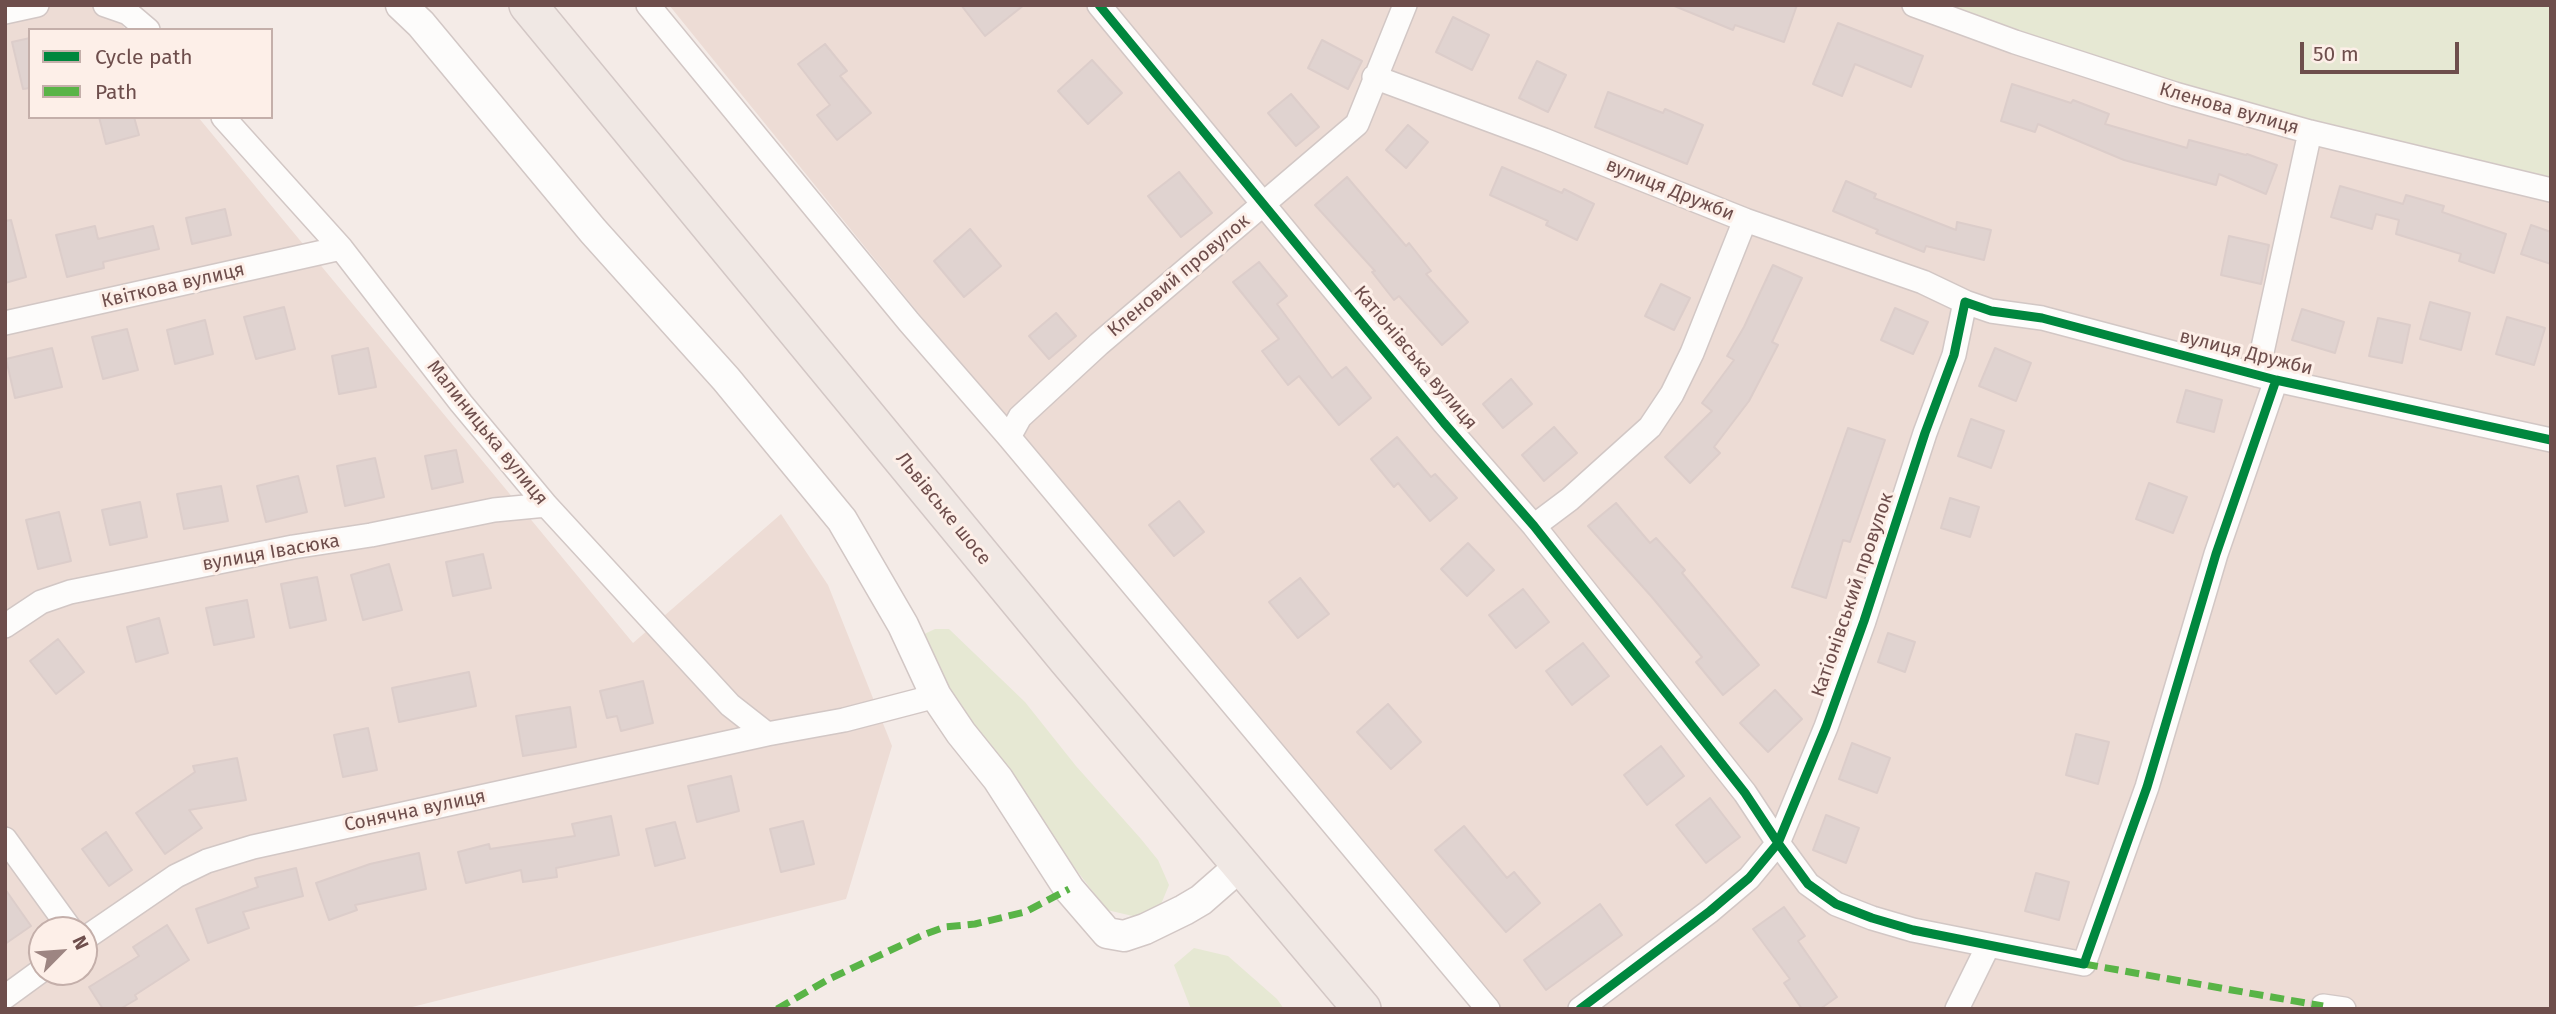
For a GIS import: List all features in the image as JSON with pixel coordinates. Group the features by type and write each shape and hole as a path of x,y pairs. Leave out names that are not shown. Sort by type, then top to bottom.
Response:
{"main road":[{"name":"Львівське шосе","path":"528,5 1066,658 1362,1009"}],"street":[{"path":"5,12 37,5"},
{"path":"105,5 128,13 146,28"},
{"path":"401,5 421,24 593,231 726,379 842,520 903,625 936,696 961,733 998,779 1069,889 1107,933 1124,936 1178,914 1202,900 1241,865"},
{"path":"648,5 909,322 1009,437 1488,1009"},
{"name":"Катіонівська вулиця","path":"1099,5 1444,423 1534,526 1745,793 1808,884 1836,904 1872,918 1913,930 2084,964 2147,787 2266,378"},
{"name":"Кленовий провулок","path":"1009,437 1020,416 1051,387 1357,124 1405,5"},
{"name":"Кленова вулиця","path":"1914,5 2015,42 2162,90 2310,132 2551,190"},
{"name":"вулиця Дружби","path":"1374,77 1544,140 1745,220 1923,282 1991,311 2056,322 2266,378 2551,440"},
{"name":"Малиницька вулиця","path":"225,119 341,248 461,403 546,505 730,705 767,734"},
{"path":"2266,378 2310,132"},
{"path":"1534,526 1570,499 1650,427 1672,394 1692,353 1745,220"},
{"name":"Квіткова вулиця","path":"5,323 341,248"},
{"name":"Катіонівський провулок","path":"1580,1009 1710,911 1749,878 1778,843 1835,704 1925,433 1954,355 1965,302"},
{"name":"вулиця Івасюка","path":"5,626 41,602 69,592 494,510 546,505"},
{"name":"Сонячна вулиця","path":"98,929 144,896 207,861 253,847 767,734 844,720 936,696"},
{"path":"5,839 61,916"},
{"path":"1957,1009 1988,946"},
{"path":"5,997 28,980"}],"shaded area":[{"path":"5,5 106,5 124,28 28,28 28,119 200,119 633,643 781,514 828,585 892,746 846,899 404,1009 5,1009"},
{"path":"669,5 1914,5 2551,190 2551,1009 1496,1009 1005,420"}],"green space":[{"path":"1914,5 2551,5 2551,190 2310,132"},
{"path":"935,629 949,629 1025,702 1076,766 1158,860 1169,885 1159,909 1137,917 1107,910 1018,794 978,748 918,637"},
{"path":"1194,948 1228,956 1277,999 1284,1009 1191,1009 1174,965"}],"building":[{"path":"961,5 1024,5 985,36"},
{"path":"1672,5 1797,5 1784,42 1735,25 1733,30"},
{"path":"1453,17 1489,35 1472,70 1436,52"},
{"path":"1838,23 1923,56 1911,87 1855,64 1842,96 1813,84"},
{"path":"28,38 28,88 23,89 12,42"},
{"path":"1322,40 1362,61 1348,89 1308,68"},
{"path":"825,44 847,71 840,76 871,113 837,140 817,115 830,105 798,64"},
{"path":"1092,60 1122,93 1088,124 1058,91"},
{"path":"1537,61 1566,75 1548,112 1519,98"},
{"path":"2012,84 2071,103 2073,100 2109,114 2105,124 2187,148 2189,140 2247,154 2277,165 2266,194 2219,174 2216,185 2124,160 2038,124 2035,132 2001,121"},
{"path":"1608,92 1663,113 1665,109 1703,125 1687,164 1595,127"},
{"path":"1291,94 1319,127 1296,146 1268,113"},
{"path":"100,119 135,119 139,135 106,144"},
{"path":"1408,125 1428,142 1406,168 1386,150"},
{"path":"1502,167 1562,193 1564,189 1594,204 1577,240 1546,225 1548,221 1490,195"},
{"path":"1179,172 1212,213 1181,237 1148,196"},
{"path":"1347,177 1406,246 1409,243 1431,271 1426,274 1468,322 1442,345 1399,296 1394,300 1372,272 1375,271 1315,205"},
{"path":"1846,181 1876,194 1874,198 1956,230 1957,222 1991,230 1984,260 1926,246 1924,252 1876,233 1878,230 1833,211"},
{"path":"2340,186 2403,204 2406,195 2444,206 2442,212 2506,234 2494,273 2459,261 2461,254 2396,234 2399,220 2376,214 2372,229 2331,217"},
{"path":"225,209 231,235 192,244 186,218"},
{"path":"11,220 26,277 5,283 5,221"},
{"path":"2531,225 2551,232 2551,264 2521,254"},
{"path":"95,226 98,239 153,226 159,249 103,262 104,268 67,277 56,235"},
{"path":"970,229 1001,266 964,297 934,261"},
{"path":"2229,236 2269,245 2261,284 2221,275"},
{"path":"1259,262 1287,296 1277,304 1332,378 1346,367 1371,398 1339,425 1299,376 1288,385 1262,351 1279,339 1233,282"},
{"path":"1773,265 1802,278 1772,342 1778,345 1749,401 1714,447 1720,453 1690,483 1665,457 1712,411 1702,403 1734,360 1727,356"},
{"path":"1661,284 1690,298 1674,330 1645,316"},
{"path":"2430,302 2470,313 2461,350 2420,339"},
{"path":"284,307 295,349 256,359 244,317"},
{"path":"1895,308 1928,322 1913,354 1881,340"},
{"path":"2302,309 2344,322 2335,353 2292,340"},
{"path":"1056,313 1076,336 1049,359 1029,336"},
{"path":"2507,317 2545,328 2534,365 2496,354"},
{"path":"2378,318 2410,325 2402,363 2369,356"},
{"path":"205,320 213,354 175,364 167,330"},
{"path":"127,329 138,370 103,379 92,337"},
{"path":"52,348 62,387 15,398 6,359"},
{"path":"368,348 376,387 339,394 332,356"},
{"path":"1995,348 2031,363 2016,401 1979,386"},
{"path":"1511,379 1532,404 1503,428 1483,404"},
{"path":"2186,390 2222,400 2214,432 2177,422"},
{"path":"1971,419 2004,431 1991,468 1958,456"},
{"path":"1554,427 1577,453 1544,481 1522,455"},
{"path":"1848,428 1885,440 1850,542 1843,540 1826,598 1792,587"},
{"path":"1397,437 1431,477 1435,474 1457,498 1430,521 1398,483 1394,487 1371,459"},
{"path":"456,450 463,482 432,489 425,456"},
{"path":"375,458 384,497 345,506 337,466"},
{"path":"298,476 307,512 266,522 257,486"},
{"path":"2149,483 2187,497 2173,533 2136,519"},
{"path":"221,486 228,521 184,529 177,494"},
{"path":"1950,498 1979,507 1970,537 1941,528"},
{"path":"1179,501 1204,532 1174,556 1149,525"},
{"path":"140,502 147,537 110,545 102,510"},
{"path":"1616,503 1650,543 1656,538 1685,570 1682,573 1759,665 1723,695 1696,662 1702,657 1588,526"},
{"path":"59,512 71,561 38,569 26,520"},
{"path":"1468,543 1494,570 1467,596 1441,569"},
{"path":"483,554 491,588 453,596 446,562"},
{"path":"389,564 402,610 363,620 351,575"},
{"path":"317,577 326,620 290,628 281,584"},
{"path":"1300,578 1329,614 1298,638 1269,602"},
{"path":"1523,589 1549,622 1516,648 1489,615"},
{"path":"247,600 254,637 214,645 206,608"},
{"path":"159,618 168,653 136,662 127,627"},
{"path":"1888,633 1915,642 1905,672 1878,662"},
{"path":"58,639 84,672 56,694 30,661"},
{"path":"1583,643 1609,676 1572,705 1546,671"},
{"path":"469,672 476,706 399,722 392,688"},
{"path":"643,681 653,723 621,731 617,716 607,718 600,691"},
{"path":"1775,690 1802,719 1768,752 1740,723"},
{"path":"1388,704 1421,742 1391,769 1357,732"},
{"path":"570,707 576,747 523,756 516,716"},
{"path":"368,728 377,770 343,777 334,735"},
{"path":"2076,734 2109,742 2098,784 2066,775"},
{"path":"1852,743 1890,758 1877,793 1839,779"},
{"path":"1661,746 1684,776 1647,805 1624,775"},
{"path":"237,758 246,800 189,810 202,828 165,854 136,813 195,772 193,766"},
{"path":"731,776 739,811 697,822 688,786"},
{"path":"1710,798 1740,837 1706,863 1676,825"},
{"path":"1826,815 1859,828 1846,863 1813,850"},
{"path":"611,816 619,855 556,868 557,877 523,882 521,870 466,883 458,852 489,844 490,849 575,836 572,824"},
{"path":"803,821 814,864 781,872 770,829"},
{"path":"675,822 685,858 655,866 646,829"},
{"path":"1464,826 1507,878 1514,872 1540,903 1506,932 1435,850"},
{"path":"106,832 132,870 109,886 82,849"},
{"path":"419,853 426,889 355,905 357,910 329,920 316,883 370,864"},
{"path":"296,868 303,896 243,912 249,928 208,943 196,909 258,887 255,878"},
{"path":"2036,873 2069,882 2059,920 2025,911"},
{"path":"5,889 28,922 28,928 5,944"},
{"path":"1600,904 1622,935 1546,990 1524,960"},
{"path":"1784,907 1805,936 1798,941 1837,997 1820,1009 1802,1009 1784,983 1790,979 1753,929"},
{"path":"167,925 189,960 135,995 137,999 120,1009 103,1009 89,987 98,986 98,981 139,956 133,947"}],"marked path":[{"path":"777,1009 829,979 923,935 945,927 975,924 1025,912 1069,889"},
{"path":"2084,964 2323,1006"}],"cycle path":[{"path":"1099,5 1444,423 1534,526 1745,793 1778,843 1749,878 1710,911 1580,1009"},
{"path":"2276,380 2216,554 2147,787 2084,964 1913,930 1836,904 1808,884 1778,843 1826,727 1864,621 1925,433 1954,355 1965,302 1991,311 2042,318 2276,380 2551,440"}]}
